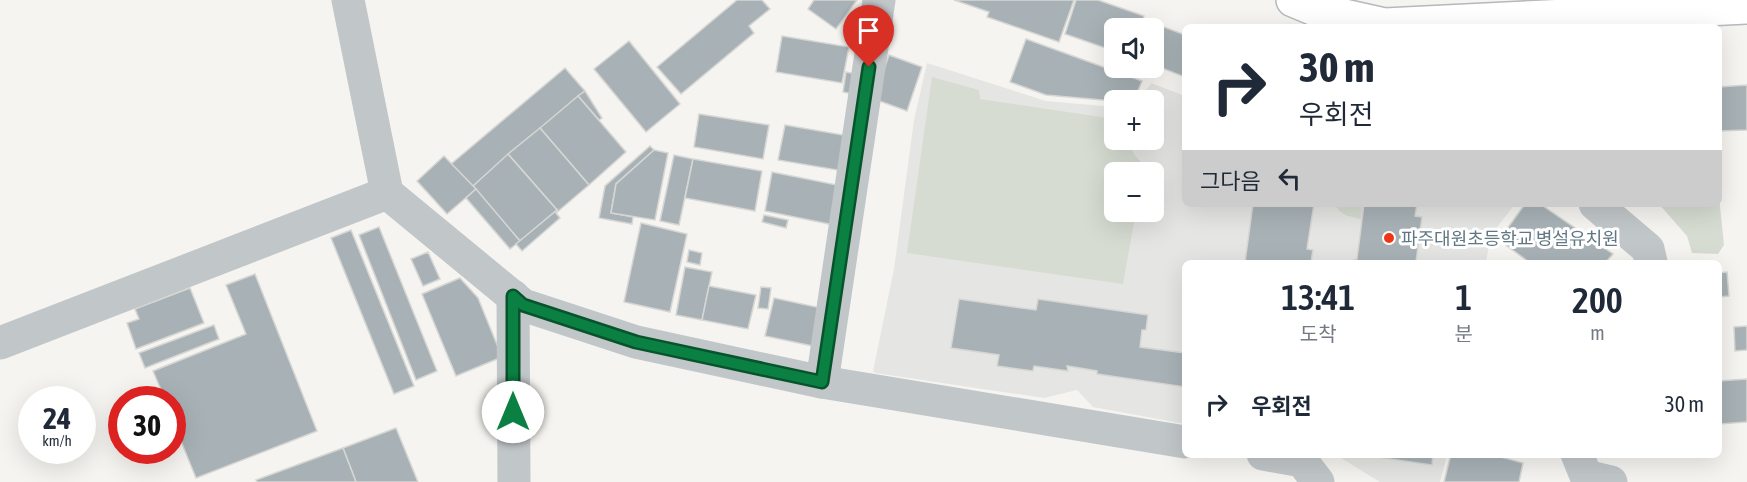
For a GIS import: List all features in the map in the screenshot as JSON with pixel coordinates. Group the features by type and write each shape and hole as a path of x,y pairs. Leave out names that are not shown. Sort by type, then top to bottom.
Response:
{"main road":[{"path":"1293,0 1317,10 1378,24"},
{"path":"1425,24 1747,7"}],"street":[{"path":"348,0 387,193 523,305 636,342 822,382 1182,442"},
{"path":"822,382 879,0"},
{"path":"0,343 387,193"},
{"path":"1599,207 1648,249 1651,260"},
{"path":"513,296 514,482"},
{"path":"1285,458 1302,461 1318,482"},
{"path":"1578,458 1586,476 1611,482"}],"shaded area":[{"path":"927,63 1046,101 1104,106 1104,150 1164,150 1164,90 1146,90 1151,83 1182,95 1182,207 1513,207 1491,235 1486,260 1182,260 1182,423 1093,407 1077,390 1044,398 873,371 894,269 914,120"},
{"path":"932,77 979,90 980,99 1104,118 1104,150 1133,150 1141,162 1104,162 1104,222 1134,222 1123,284 907,253"},
{"path":"1362,207 1361,219 1342,213 1337,208"},
{"path":"1662,207 1720,207 1724,245 1718,254 1692,253 1687,236"},
{"path":"1341,458 1446,458 1440,482 1380,482"}],"building":[{"path":"737,0 762,0 770,9 749,26 754,33 681,94 657,67"},
{"path":"814,0 857,0 836,29 808,9"},
{"path":"954,0 1074,0 1059,42 987,17 989,12"},
{"path":"1076,0 1098,0 1144,16 1143,18 1104,18 1104,48 1065,34"},
{"path":"1164,27 1182,34 1182,76 1164,69"},
{"path":"782,36 849,47 842,83 776,72"},
{"path":"1026,39 1104,67 1104,78 1134,78 1142,81 1138,90 1104,90 1104,100 1046,95 1010,82"},
{"path":"629,41 680,104 646,132 594,69"},
{"path":"889,55 922,67 907,111 874,99"},
{"path":"565,68 585,91 472,187 451,164"},
{"path":"846,72 856,74 853,94 843,92"},
{"path":"1747,85 1747,130 1722,131 1722,87"},
{"path":"585,91 602,118 599,120 578,96"},
{"path":"578,96 626,152 589,185 540,128"},
{"path":"699,114 769,125 763,159 694,147"},
{"path":"785,125 849,136 843,171 778,160"},
{"path":"540,128 589,185 556,213 557,210 508,154"},
{"path":"650,146 654,150 616,184 611,213 633,217 632,224 599,218 605,186"},
{"path":"654,150 668,153 655,220 611,213 616,184"},
{"path":"508,154 557,210 520,241 472,187"},
{"path":"674,155 693,159 679,225 660,221"},
{"path":"444,156 476,189 447,214 417,181"},
{"path":"693,159 762,171 755,211 685,198"},
{"path":"772,172 842,186 834,225 765,211"},
{"path":"476,189 520,241 510,249 466,198"},
{"path":"1253,207 1314,207 1307,249 1313,250 1311,260 1245,260"},
{"name":"파주대원초등학교 병설유치원","path":"1364,207 1416,207 1415,216 1422,217 1416,260 1354,260 1357,259"},
{"path":"1523,207 1544,207 1613,254 1608,260 1526,260 1499,240"},
{"path":"557,210 556,213 560,218 522,251 516,244"},
{"path":"764,215 788,220 786,228 762,222"},
{"path":"641,223 687,234 670,312 624,302"},
{"path":"379,227 437,371 416,380 359,235"},
{"path":"351,230 414,386 394,394 331,238"},
{"path":"689,250 702,253 700,265 687,262"},
{"path":"428,252 440,279 423,286 411,259"},
{"path":"685,267 712,272 702,320 676,315"},
{"path":"1727,272 1729,296 1722,297 1722,273"},
{"path":"255,274 317,431 196,478 186,453 186,386 159,386 153,371 246,334 226,285"},
{"path":"460,278 478,298 502,357 456,376 422,294"},
{"path":"709,286 756,295 748,329 702,320"},
{"path":"761,287 771,288 768,309 758,308"},
{"path":"190,288 204,323 136,349 127,323 139,319 135,309"},
{"path":"774,298 821,308 813,346 765,336"},
{"path":"959,299 1036,310 1038,299 1148,315 1146,330 1142,330 1140,347 1182,353 1182,387 1097,374 1097,371 1067,366 1068,371 1034,366 1033,371 997,366 999,355 951,348"},
{"path":"214,325 219,339 145,368 139,353"},
{"path":"1747,326 1747,350 1735,351 1734,327"},
{"path":"1747,379 1747,422 1722,424 1722,381"},
{"path":"396,428 418,482 356,482 343,448"},
{"path":"343,448 356,482 257,482 256,480"},
{"path":"1384,458 1433,458 1432,465"},
{"path":"1450,458 1505,458 1523,463 1519,482 1444,482"}],"place":[{"name":"파주대원초등학교 병설유치원","path":"1389,238"}],"route":[{"path":"513,412 513,296 523,305 636,342 822,382 869,67"}]}
